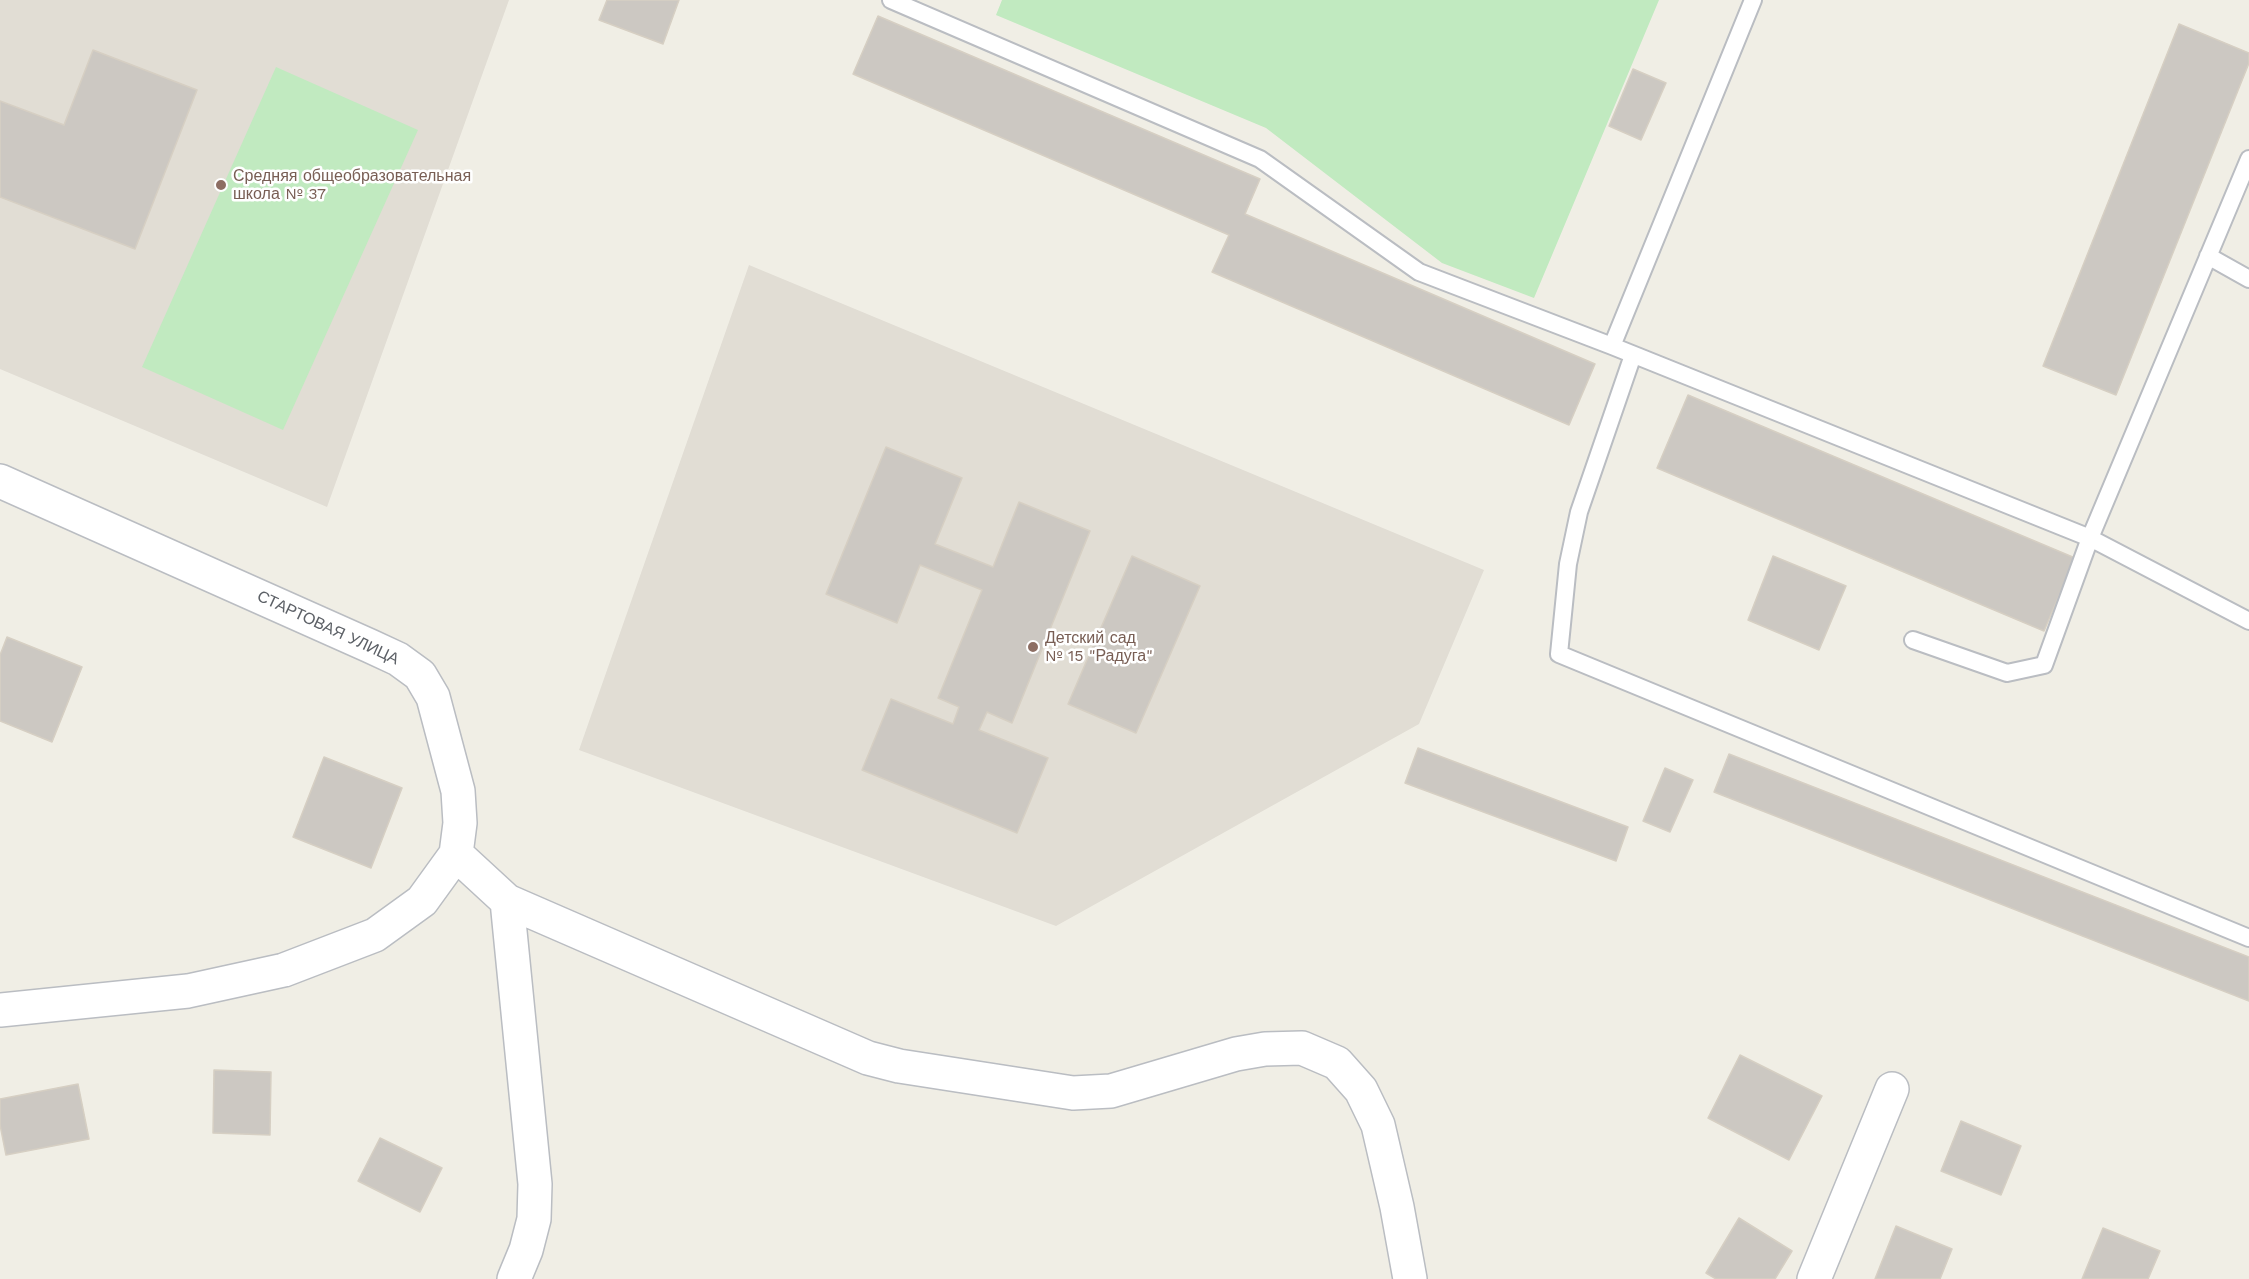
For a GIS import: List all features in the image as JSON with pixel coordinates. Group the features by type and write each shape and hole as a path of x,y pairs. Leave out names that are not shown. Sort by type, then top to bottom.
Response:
{"street":[{"name":"СТАРТОВАЯ УЛИЦА","path":"0,482 370,646 398,659 420,675 433,697 458,791 460,823 456,854 422,901 375,935 284,970 188,991 0,1010"},
{"path":"456,854 507,901 868,1058 899,1066 1073,1093 1111,1091 1236,1054 1265,1048 1302,1048 1337,1063 1361,1090 1378,1125 1397,1207 1410,1279"},
{"path":"507,901 536,1184 534,1219 526,1250 514,1279"},
{"path":"1814,1279 1892,1089"}],"lane":[{"path":"891,0 1260,159 1419,272 1612,346 2090,538 2249,621"},
{"path":"1612,346 1753,0"},
{"path":"1913,640 2007,673 2044,665 2090,538 2249,159"},
{"path":"2208,256 2249,279"},
{"path":"1633,355 1579,512 1568,564 1558,654 2249,938"}],"shaded area":[{"name":"Средняя общеобразовательная школа № 37","path":"0,0 509,0 327,507 0,369"},
{"name":"Детский сад № 15 \"Радуга\"","path":"749,265 1484,570 1419,724 1056,926 579,750"}],"green space":[{"path":"1002,0 1659,0 1534,298 1442,263 1266,128 996,15"},
{"path":"276,67 418,130 283,430 142,367"}],"building":[{"path":"607,0 679,0 663,44 599,20"},
{"path":"878,16 1260,179 1245,214 1595,364 1569,425 1212,272 1229,235 853,74"},
{"path":"2179,24 2249,53 2249,63 2116,395 2043,366"},
{"path":"93,50 197,90 135,249 0,197 0,101 64,125"},
{"path":"1633,69 1666,83 1641,140 1609,126"},
{"path":"1688,395 2075,558 2044,631 1657,468"},
{"path":"886,447 962,478 935,544 993,567 1019,502 1090,531 1012,723 987,712 979,730 1048,758 1017,833 862,770 891,699 953,724 959,707 938,698 982,590 920,565 897,623 826,594"},
{"path":"1132,556 1200,586 1136,733 1068,704"},
{"path":"1773,556 1846,586 1819,650 1748,620"},
{"path":"7,637 82,667 52,742 0,721 0,655"},
{"path":"1418,748 1628,827 1616,861 1405,783"},
{"path":"1729,754 2249,957 2249,1001 1714,792"},
{"path":"324,757 402,788 371,868 293,837"},
{"path":"1665,768 1693,780 1670,832 1643,821"},
{"path":"1740,1055 1822,1096 1789,1160 1708,1118"},
{"path":"214,1070 271,1072 270,1135 213,1133"},
{"path":"78,1084 89,1139 6,1155 0,1125 0,1099"},
{"path":"1961,1121 2021,1146 2001,1195 1941,1171"},
{"path":"380,1138 442,1168 420,1212 358,1181"},
{"path":"1739,1218 1792,1251 1775,1279 1716,1279 1706,1273"},
{"path":"1896,1226 1952,1249 1940,1279 1875,1279"},
{"path":"2103,1228 2160,1251 2148,1279 2082,1279"}],"place":[{"name":"Средняя общеобразовательная школа № 37","path":"221,185"},
{"name":"Детский сад № 15 \"Радуга\"","path":"1033,647"}]}
